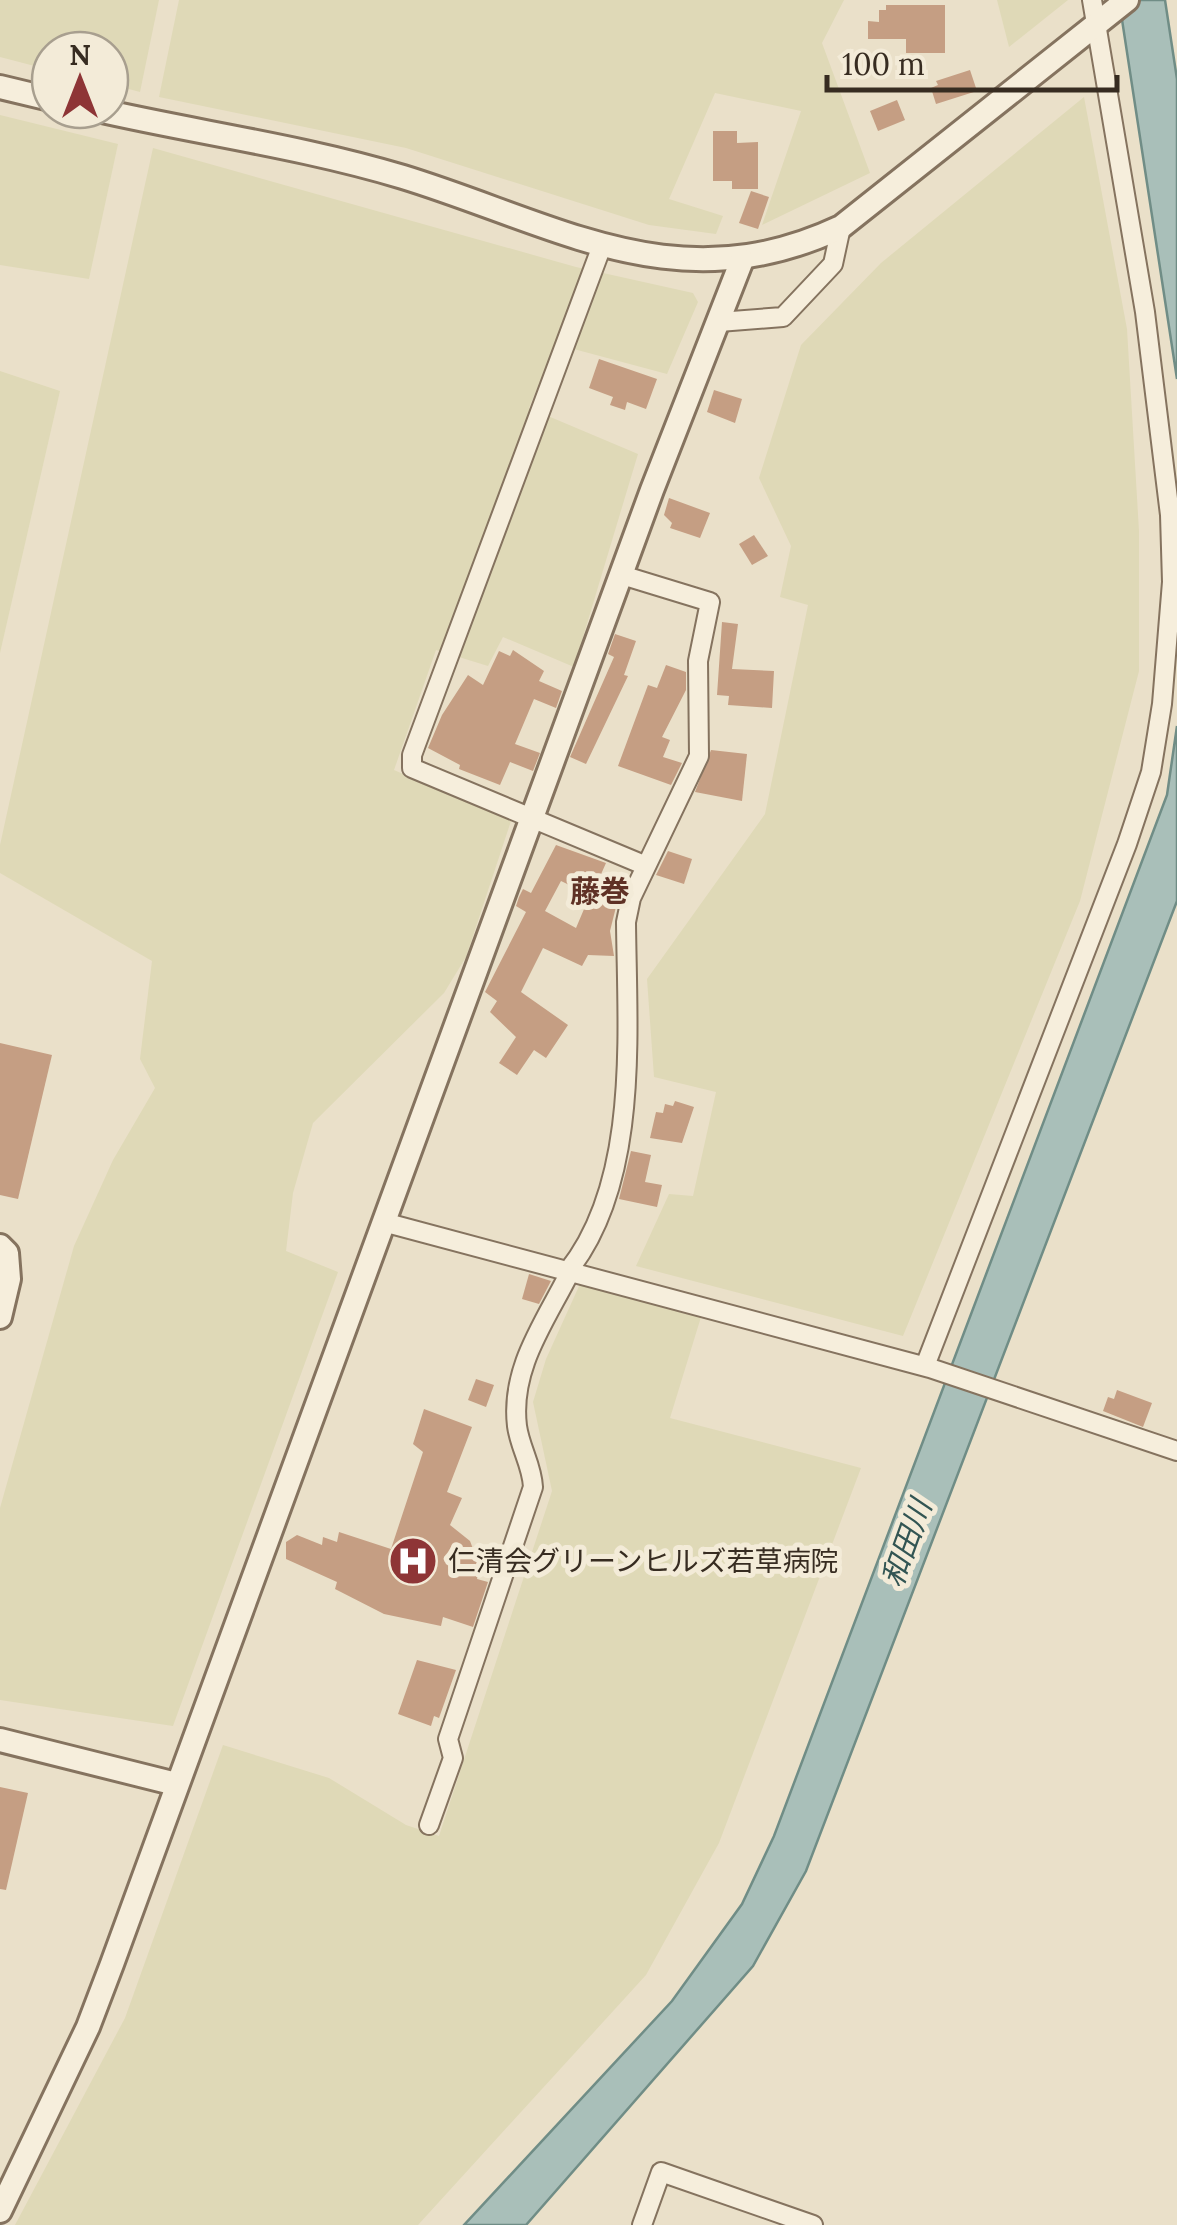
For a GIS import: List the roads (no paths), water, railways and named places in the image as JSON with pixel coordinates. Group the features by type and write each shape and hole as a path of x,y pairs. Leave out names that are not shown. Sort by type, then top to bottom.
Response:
{"street":[{"path":"928,1367 1127,844 1151,772 1162,704 1172,582 1170,516 1145,312 1092,0"},
{"path":"130,117 401,177 572,237 664,258 742,260 842,228 1127,0"},
{"path":"0,87 30,94"},
{"path":"719,322 782,316 833,264 842,228"},
{"path":"600,251 412,755 412,768 644,865"},
{"path":"0,2211 88,2027 387,1223 652,490 742,260"},
{"path":"429,1825 453,1758 448,1739 533,1487 532,1468 517,1430 520,1370 608,1199 625,1086 626,922 644,865 699,756 698,662 710,602 624,576"},
{"path":"387,1223 928,1367 1177,1451"},
{"path":"0,1246 7,1252 9,1278 0,1317"},
{"path":"0,1740 176,1784"},
{"path":"642,2225 661,2172 813,2225"}],"water":[{"path":"1119,0 1165,0 1177,79 1177,379"},
{"name":"和田川","path":"1177,726 1177,901 806,1871 753,1966 526,2225 464,2225 672,2001 742,1904 774,1836 1167,795"}],"place":[{"name":"仁清会グリーンヒルズ若草病院","path":"413,1561"}],"district":[{"name":"藤巻","path":"600,891"}]}
